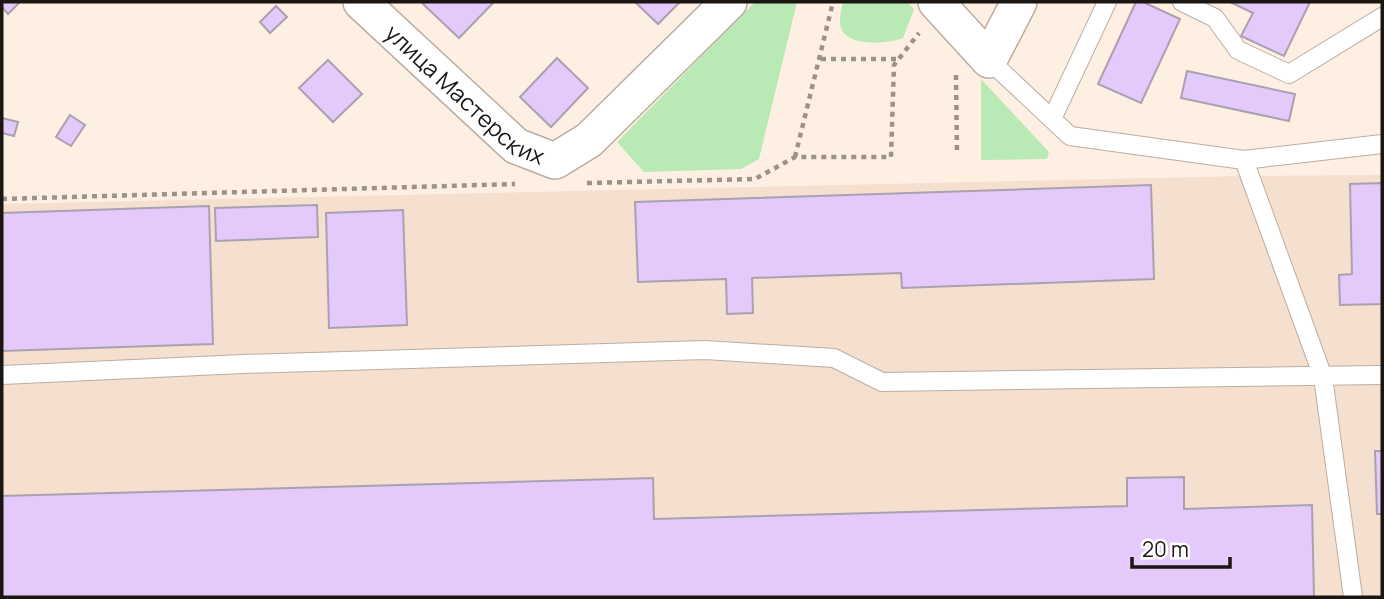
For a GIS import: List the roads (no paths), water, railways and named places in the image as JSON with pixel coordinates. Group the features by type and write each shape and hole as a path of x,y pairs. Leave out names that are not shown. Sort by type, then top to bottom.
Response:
{"street":[{"name":"улица Мастерских","path":"361,2 516,146 555,161 589,139 729,2"},
{"path":"948,8 989,60 1019,2"}],"lane":[{"path":"1052,120 1107,2"},
{"path":"1182,2 1214,18 1238,50 1289,74 1382,17"},
{"path":"989,60 1070,136 1244,160 1382,144"},
{"path":"1244,160 1323,377 1353,597"},
{"path":"2,375 257,363 705,350 834,358 882,382 1382,375"}]}
